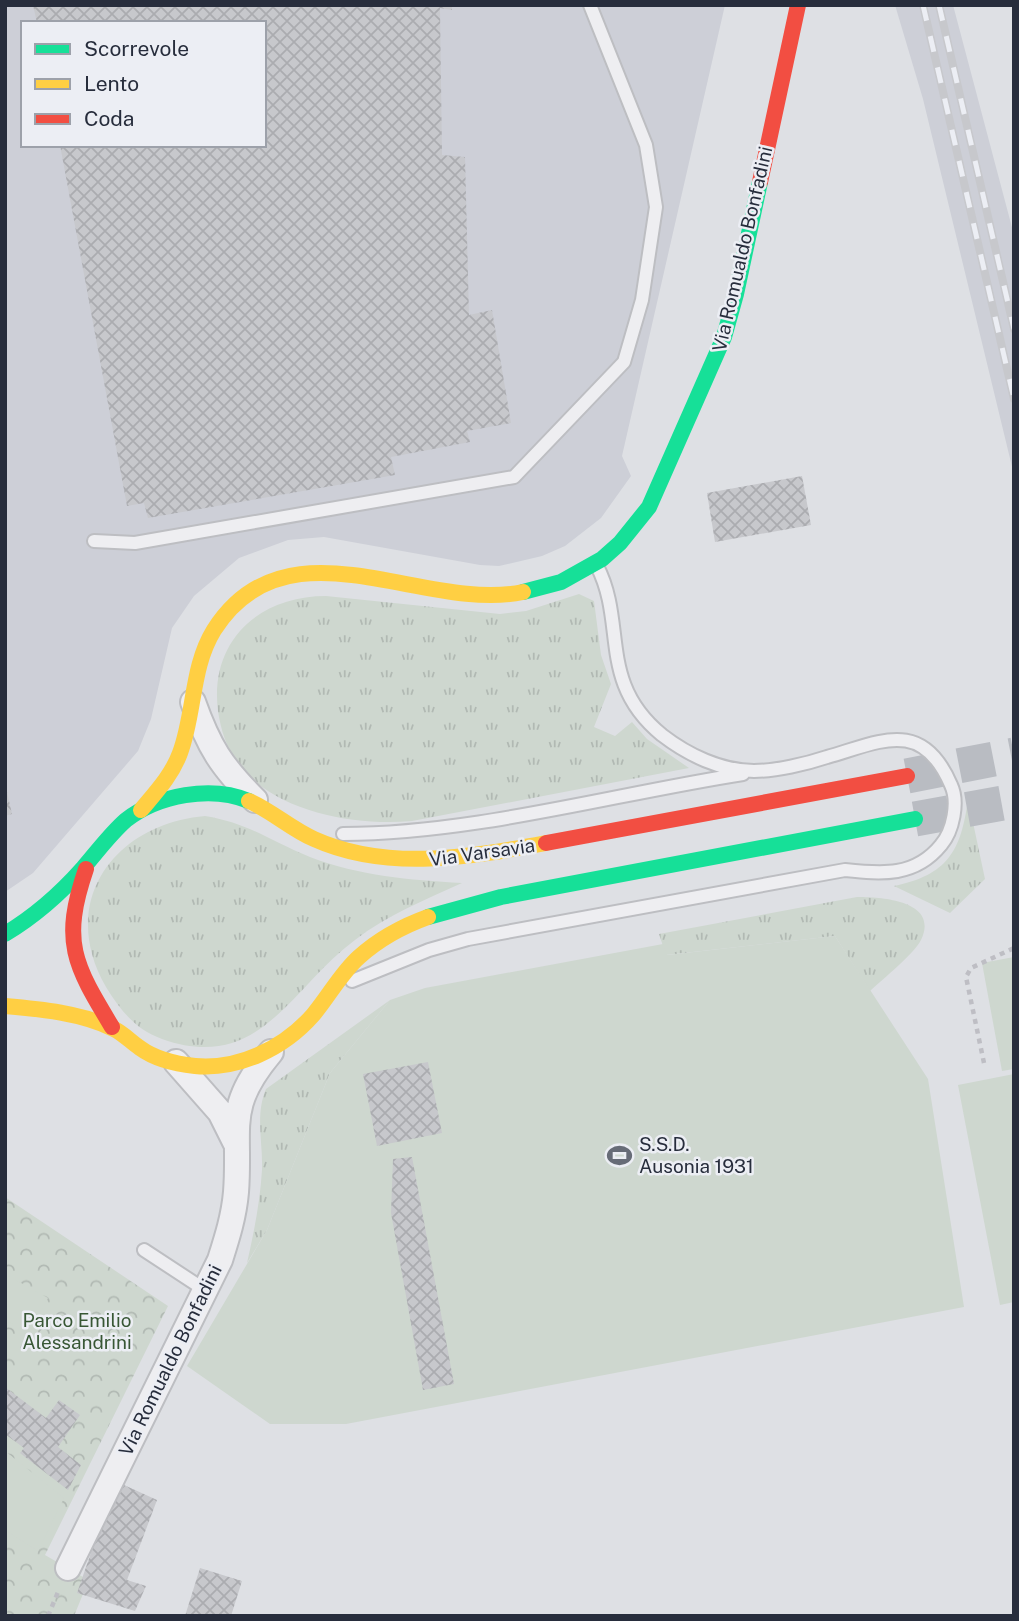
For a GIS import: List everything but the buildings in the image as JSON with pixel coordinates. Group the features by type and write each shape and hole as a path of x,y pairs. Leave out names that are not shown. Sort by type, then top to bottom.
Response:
{"street":[{"name":"Via Romualdo Bonfadini","path":"141,810 163,784 180,751 196,668 212,629 245,595 282,576 333,573 494,596 537,590 595,562 627,536 649,506 718,356 730,318 798,5"},
{"name":"Via Romualdo Bonfadini","path":"192,699 208,744 228,774 271,815"},
{"name":"Via Varsavia","path":"5,934 45,907 88,862 111,833 141,810 178,797 211,794 245,799 296,831 323,842 376,856 452,859 907,775"},
{"name":"Via Varsavia","path":"5,1006 36,1009 112,1027 144,1050 176,1062 203,1066 241,1061 276,1046 304,1024 349,964 379,941 410,923 458,905 915,819"},
{"name":"Via Varsavia","path":"88,862 75,898 71,931 76,966 112,1027"},
{"name":"Via Romualdo Bonfadini","path":"68,1568 220,1260 233,1219 238,1103 251,1076 276,1046"},
{"path":"176,1062 220,1112 236,1142"}],"lane":[{"path":"94,541 135,542 514,477 579,413 624,362 642,300 656,207 646,145 590,5"},
{"path":"595,562 605,581 615,658 624,685 642,713 660,733 685,751 734,770 757,771"},
{"path":"296,831 356,834 413,831 826,758 879,740 902,739 923,748 944,768 954,791 948,836 932,856 909,870 886,875 845,870 468,939 395,962 326,993"},
{"path":"144,1250 205,1290"}],"path":[{"path":"984,1063 967,972 1014,948"}],"shaded area":[{"path":"5,5 725,5 622,456 631,476 601,518 565,546 542,556 499,566 480,565 324,537 288,540 239,558 194,596 172,628 151,719 138,751 33,873 5,892"},
{"path":"895,5 953,5 1014,235 1014,475 923,99"}],"green space":[{"path":"579,594 594,601 601,655 611,684 594,727 615,736 632,722 647,739 689,768 412,821 367,821 321,813 277,796 258,784 242,769 226,742 218,711 217,686 222,663 231,643 244,627 260,614 280,604 302,598 326,596 500,614 526,611"},
{"path":"968,799 985,879 950,913 894,886 927,875 939,868 948,858 961,833"},
{"path":"205,816 234,823 310,857 347,869 462,883 407,908 367,931 332,959 271,1020 249,1035 224,1045 196,1047 162,1039 144,1030 130,1018 106,987 92,956 88,926 92,898 103,873 121,851 144,834 173,822"},
{"path":"857,897 879,898 905,904 922,916 925,927 921,940 912,952 870,991 835,936 666,955 659,934"},
{"name":"S.S.D. Ausonia 1931","path":"835,936 928,1079 964,1307 346,1424 270,1424 187,1366 267,1230 330,1073 390,1000 425,988 663,944 667,955"},
{"path":"1014,957 1014,1069 1002,1071 982,963"},
{"path":"390,1000 330,1073 267,1230 247,1263 260,1194 260,1119 266,1089"},
{"path":"1014,1074 1014,1302 1000,1305 958,1085"},
{"name":"Parco Emilio Alessandrini","path":"5,1197 168,1306 45,1555 83,1577 83,1594 74,1616 5,1616"},
{"path":"5,1274 48,1298 29,1333 5,1320"},
{"path":"5,1451 64,1498 38,1551 5,1530"}],"tunnel":[{"path":"907,776 1014,755"},
{"path":"915,819 1014,801"}],"railway":[{"path":"923,5 1014,399"},
{"path":"939,5 1014,329"}],"traffic: fast":[{"path":"523,592 561,582 602,559 620,543 649,507 724,337 760,182"},
{"path":"5,934 56,896 120,825 139,811 169,799 202,793 234,796 249,801"},
{"path":"428,917 501,897 915,819"}],"traffic: slow":[{"path":"141,810 177,761 207,644 214,630 244,596 279,578 317,573 358,576 443,591 484,595 523,592"},
{"path":"249,801 314,839 371,856 430,859 459,857 546,843"},
{"path":"5,1006 46,1010 88,1019 118,1031 152,1055 173,1062 195,1066 228,1064 260,1054 289,1037 313,1015 346,970 359,957 392,934 428,917"}],"traffic: jam":[{"path":"760,182 798,5"},
{"path":"546,843 907,776"},
{"path":"86,869 74,916 75,952 88,986 112,1027"}],"place":[{"name":"S.S.D. Ausonia 1931","path":"619,1155"}]}
